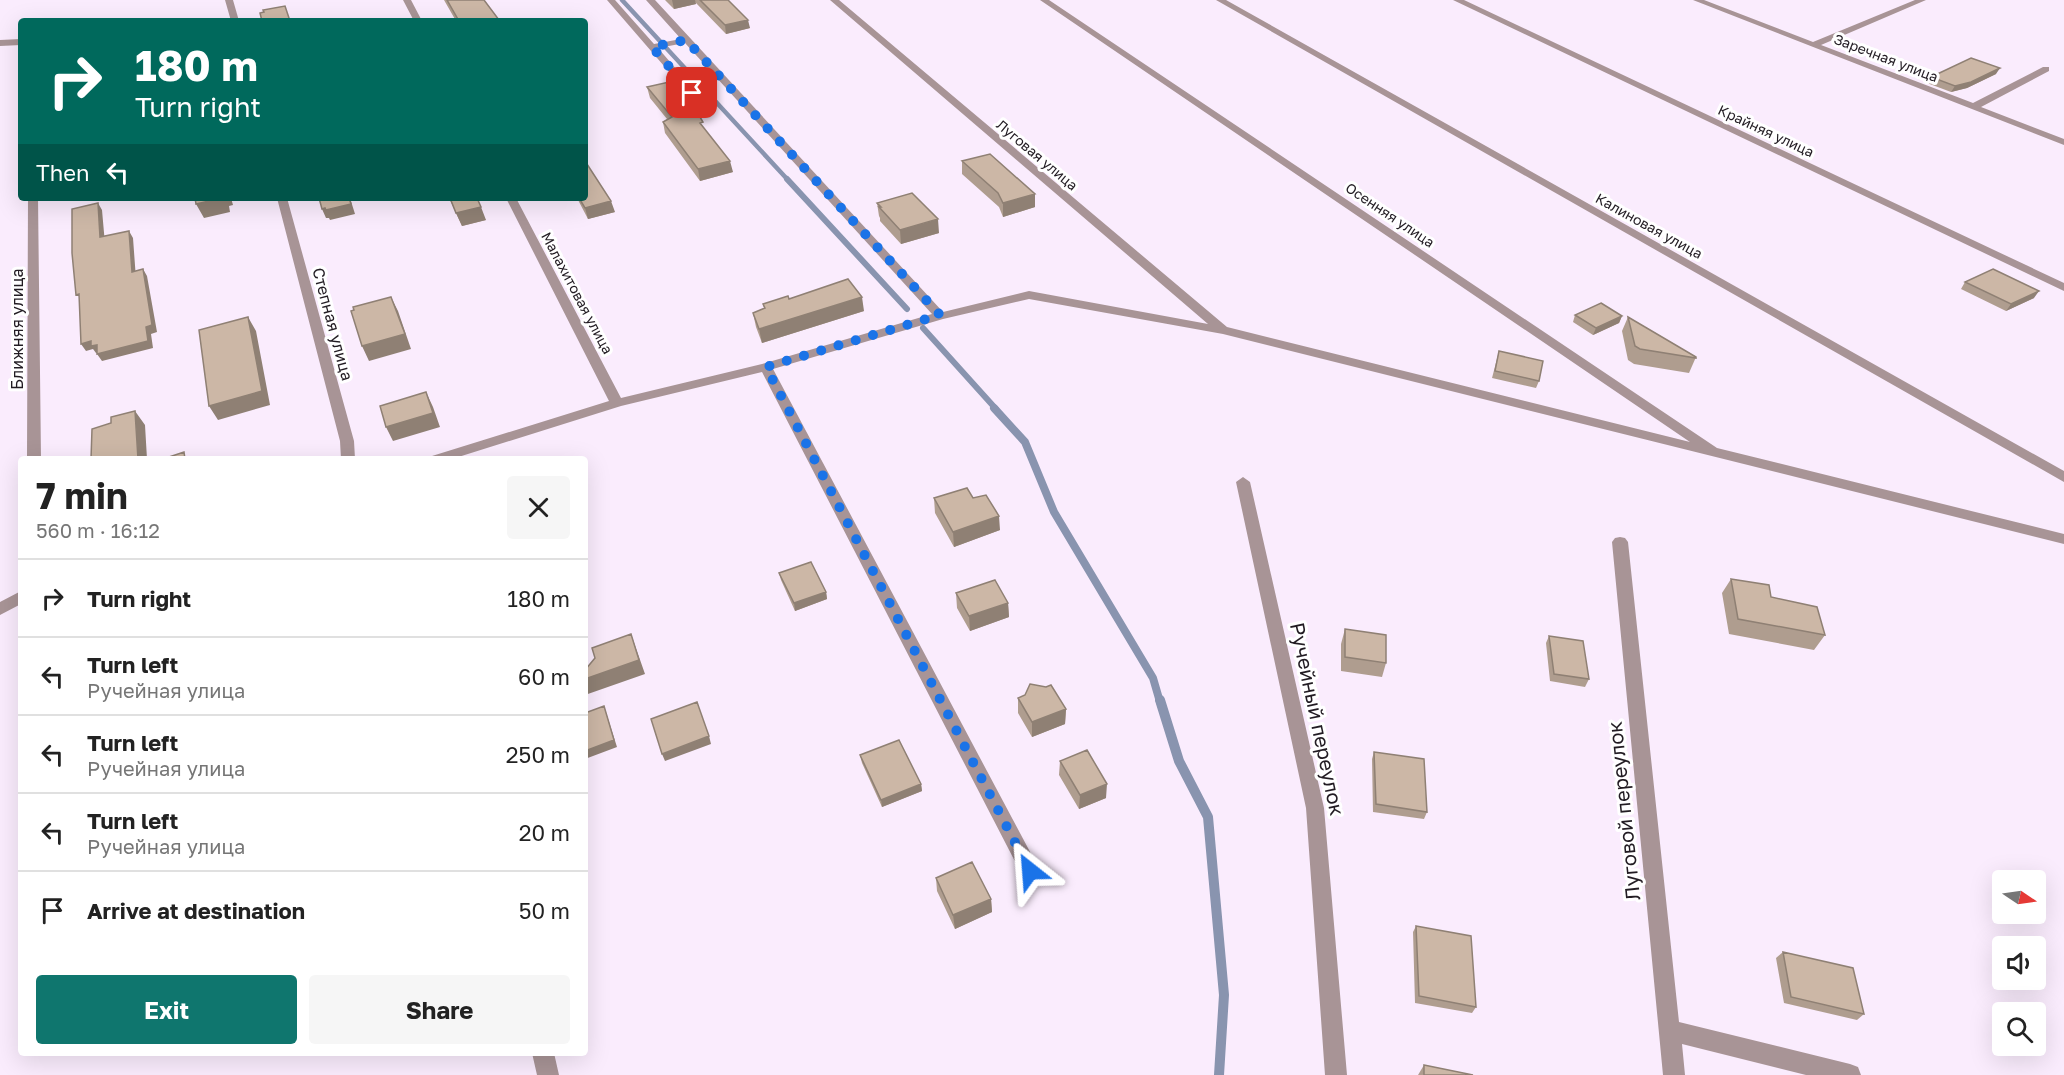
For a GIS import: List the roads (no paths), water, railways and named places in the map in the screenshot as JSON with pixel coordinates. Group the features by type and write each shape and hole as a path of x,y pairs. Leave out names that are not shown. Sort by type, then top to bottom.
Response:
{"street":[{"path":"230,0 234,18"},
{"path":"407,0 416,18"},
{"path":"611,0 705,108"},
{"path":"650,0 940,315"},
{"name":"Луговая улица","path":"834,0 1223,330"},
{"name":"Осенняя улица","path":"1044,0 1720,455"},
{"name":"Калиновая улица","path":"1220,0 2064,477"},
{"name":"Крайняя улица","path":"1457,0 2064,287"},
{"name":"Заречная улица","path":"1697,0 2064,142"},
{"path":"1813,45 1922,0"},
{"path":"652,47 686,40"},
{"path":"0,43 18,42"},
{"path":"1973,107 2046,69"},
{"name":"Ближняя улица","path":"33,201 34,456"},
{"name":"Степная улица","path":"283,201 347,441 348,456"},
{"name":"Малахитовая улица","path":"512,201 617,403"},
{"path":"447,456 617,403 766,367 940,315 1029,295 1223,330 2064,539"},
{"path":"766,367 1030,871"},
{"name":"Ручейный переулок","path":"1243,482 1316,807 1336,1075"},
{"name":"Луговой переулок","path":"1620,542 1674,1075"},
{"path":"0,609 18,599"},
{"path":"1669,1030 1850,1075"},
{"path":"544,1056 548,1075"}],"waterway":[{"path":"622,0 788,180"},
{"path":"787,179 907,309"},
{"path":"923,328 996,409"},
{"path":"994,408 1025,442 1054,512 1153,678 1160,702"},
{"path":"1160,700 1179,761 1208,817 1224,995 1219,1075"}]}
